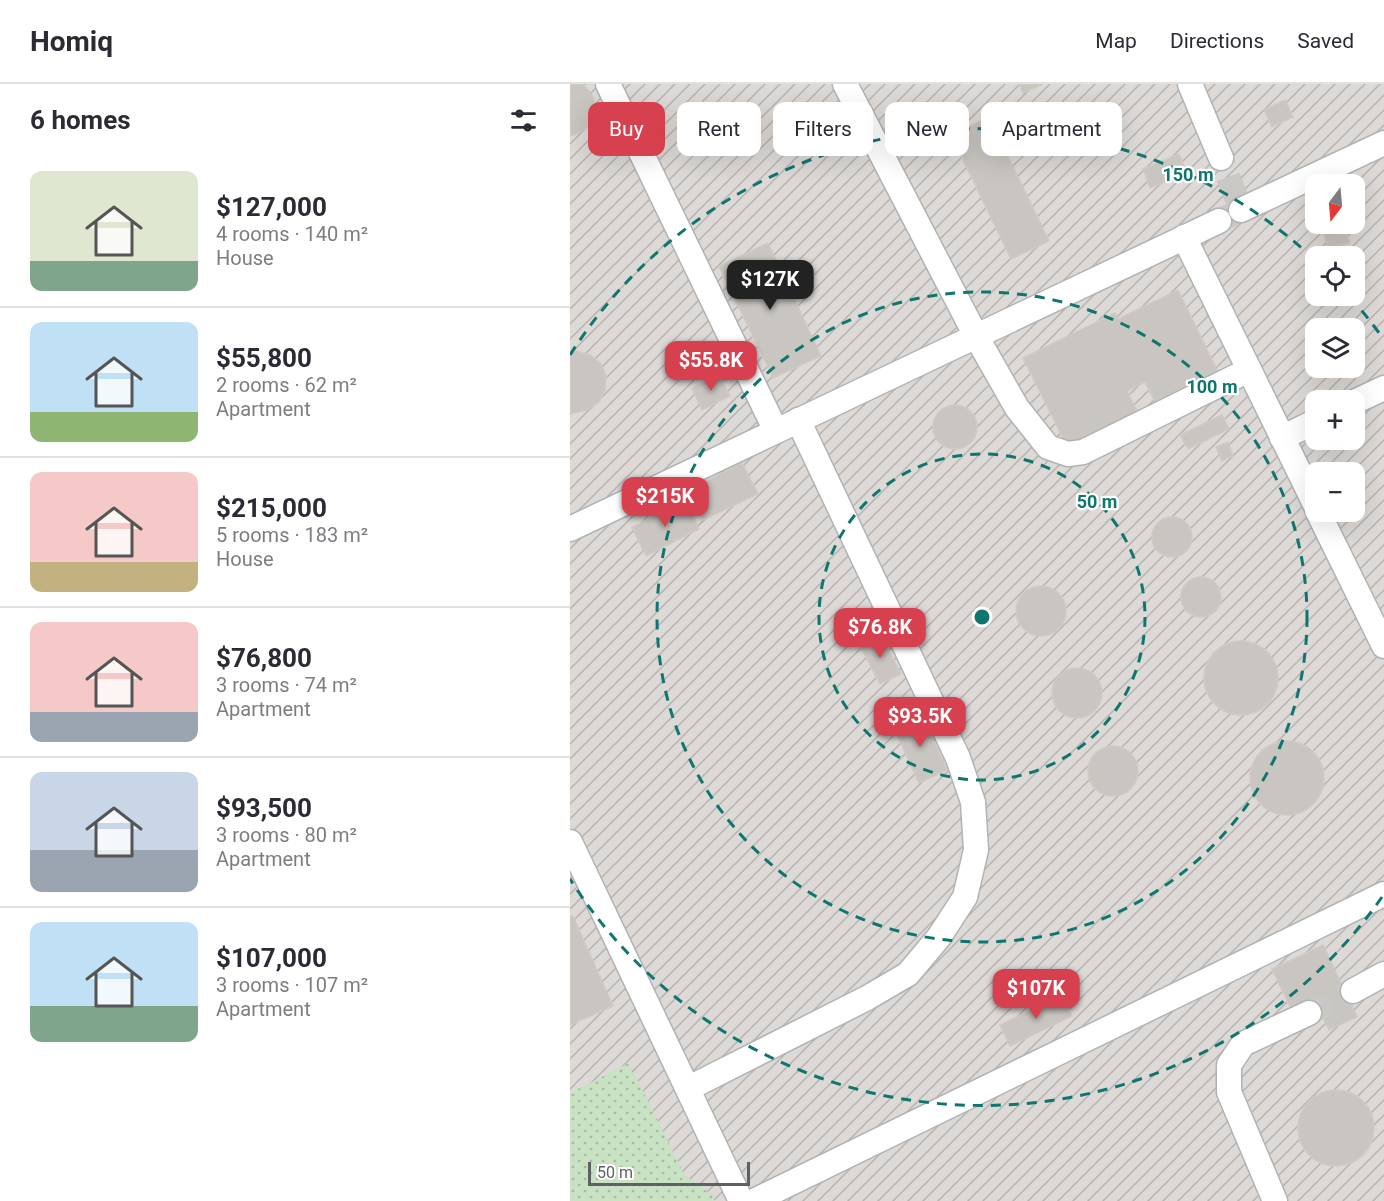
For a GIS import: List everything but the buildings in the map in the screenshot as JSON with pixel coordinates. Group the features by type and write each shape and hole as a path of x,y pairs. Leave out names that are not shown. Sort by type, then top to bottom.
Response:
{"lane":[{"path":"608,84 776,431"},
{"path":"845,84 976,336 1017,408 1048,447 1068,454 1083,452 1249,370"},
{"path":"1190,84 1221,158"},
{"path":"1241,210 1384,143"},
{"path":"570,529 1219,221"},
{"path":"1184,237 1305,484"},
{"path":"1365,397 1384,388"},
{"path":"689,1088 867,998 909,974 939,937 965,897 976,850 973,802 958,758 798,420"},
{"path":"1282,438 1305,427"},
{"path":"1324,522 1374,599 1384,646"},
{"path":"570,842 741,1201"},
{"path":"754,1201 1384,894"},
{"path":"1353,991 1384,974"},
{"path":"1275,1201 1228,1092 1229,1065 1243,1044 1309,1013"}],"shaded area":[{"path":"570,84 1384,84 1384,1201 570,1201"}],"green space":[{"path":"629,1063 685,1176 712,1195 715,1201 570,1201 570,1093"}],"tunnel":[{"path":"1219,221 1241,210 1221,158"},
{"path":"1309,1013 1353,991"}]}
